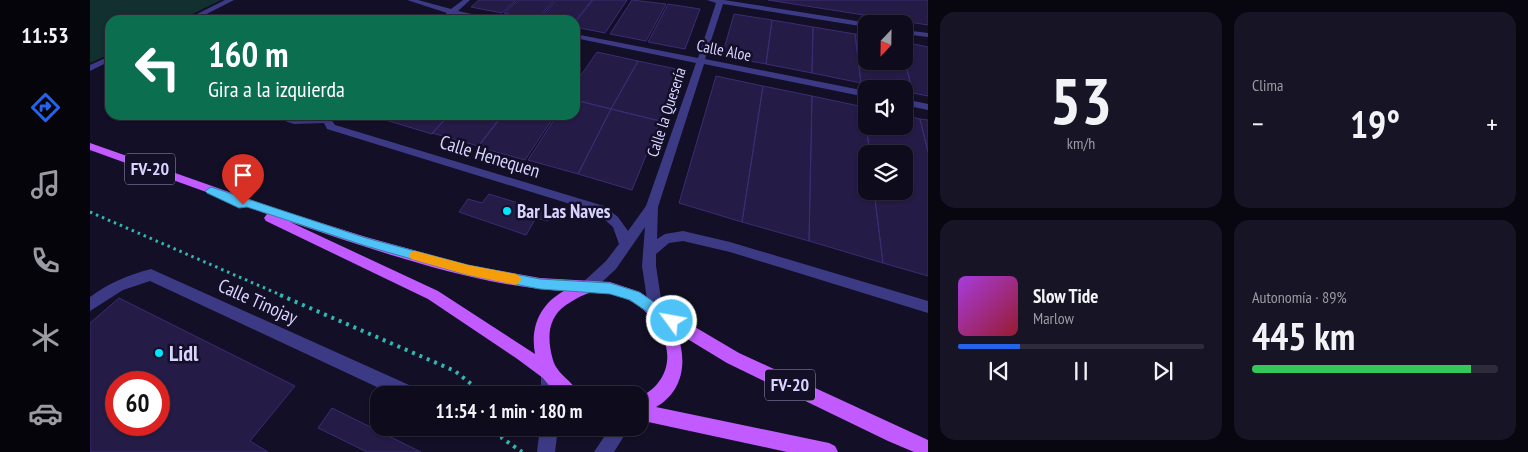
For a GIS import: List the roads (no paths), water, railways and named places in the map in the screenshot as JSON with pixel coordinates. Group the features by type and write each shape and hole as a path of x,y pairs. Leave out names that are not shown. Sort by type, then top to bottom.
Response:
{"main road":[{"name":"FV-20","path":"90,146 211,191 366,242 468,270 540,284 610,288 635,296 656,312 733,358 894,435 928,449"},
{"name":"FV-20","path":"211,191 433,295 549,373 560,386"},
{"name":"FV-20","path":"549,373 540,350 541,328 550,309 566,295 586,288"},
{"name":"FV-20","path":"648,404 668,388 676,369 676,349 669,329 656,312"},
{"path":"648,414 829,452"}],"street":[{"path":"199,15 230,0"},
{"path":"410,0 468,15"},
{"path":"448,15 467,0"},
{"path":"717,1 858,24"},
{"name":"Calle la Quesería","path":"656,312 651,289 649,252 652,207 701,61 717,1"},
{"path":"913,34 928,36"},
{"name":"Calle Aloe","path":"580,37 858,92"},
{"path":"913,104 928,107"},
{"path":"288,120 294,122 307,120"},
{"name":"Calle Henequen","path":"328,120 331,127 600,209 615,219 624,231 626,246"},
{"name":"Calle la Quesería","path":"586,288 611,265 652,207"},
{"path":"649,252 665,239 683,236 730,247 928,307"},
{"name":"Calle Tinojay","path":"90,305 110,289 127,280 151,275 392,386"},
{"path":"549,373 549,386"},
{"path":"546,452 548,436"},
{"path":"603,452 614,436"}],"place":[{"name":"Bar Las Naves","path":"507,211"},
{"name":"Lidl","path":"159,353"}]}
